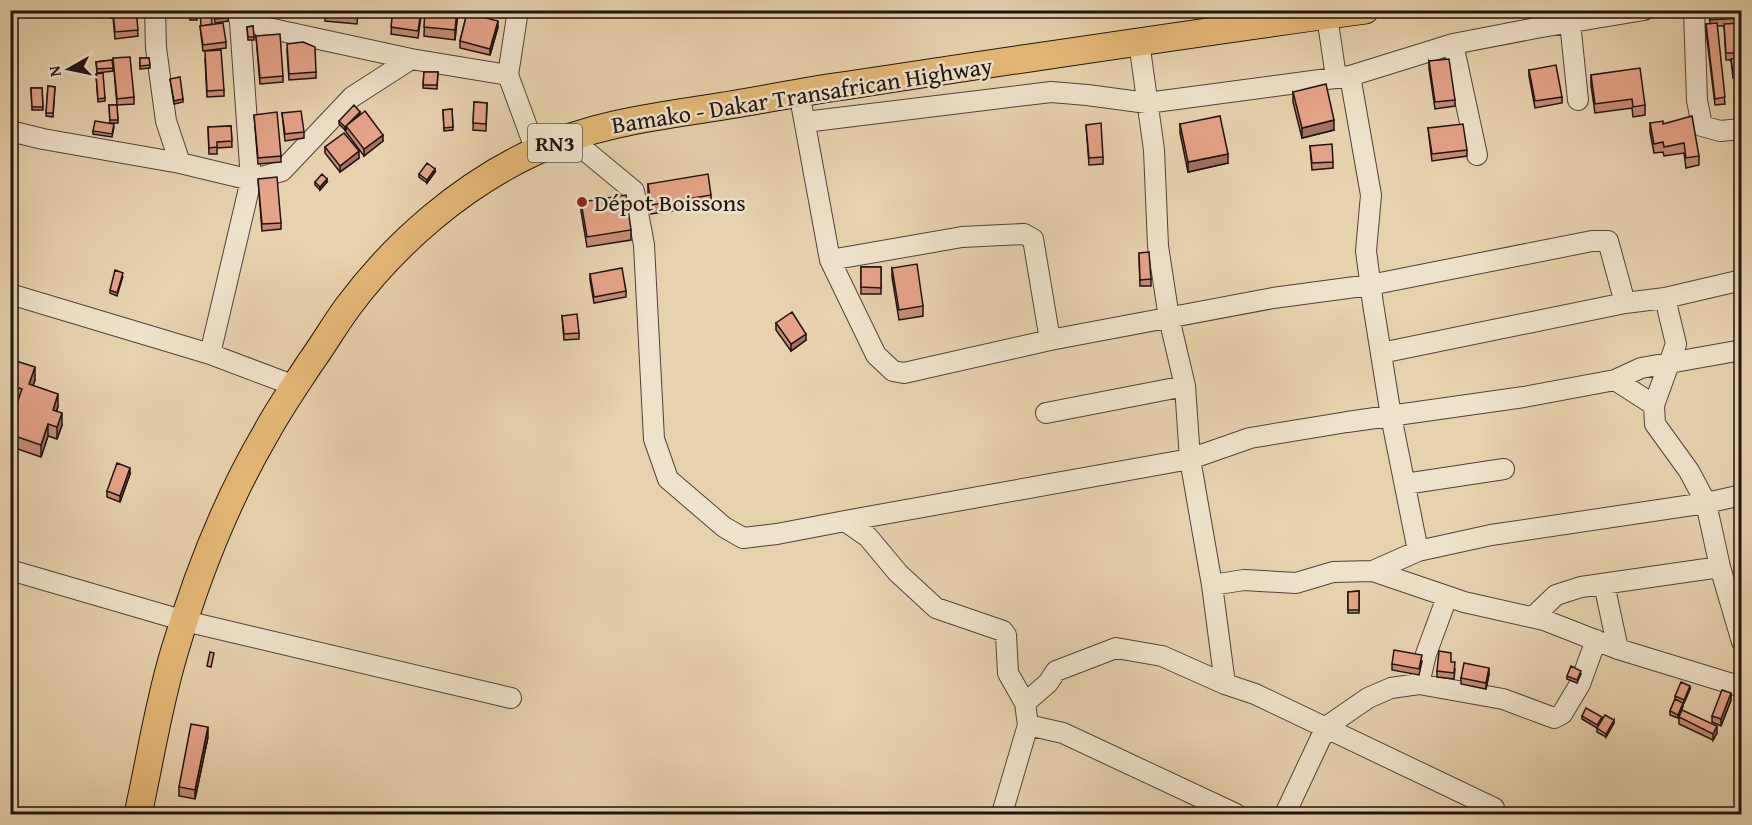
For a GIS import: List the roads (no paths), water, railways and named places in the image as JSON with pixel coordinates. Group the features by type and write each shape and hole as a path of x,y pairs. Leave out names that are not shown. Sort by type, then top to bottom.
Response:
{"highway":[{"name":"Bamako - Dakar Transafrican Highway","path":"138,814 161,702 198,579 237,489 265,434 346,309 369,280 405,243 460,196 495,173 536,151 570,138 607,126 646,118 799,92 1365,10"}],"street":[{"path":"155,10 156,48 166,121 180,163"},
{"path":"518,10 508,75 536,151"},
{"path":"805,122 1051,92 1147,103 1343,76 1454,44 1644,10"},
{"path":"1694,10 1697,100 1702,126 1720,131 1742,129"},
{"path":"1327,15 1371,195 1366,251 1370,285 1391,416 1418,551"},
{"path":"210,354 251,180 239,16 411,59 508,75"},
{"path":"1570,22 1578,100"},
{"path":"1139,42 1154,150 1158,246 1169,318 1185,386 1190,459 1212,585 1225,684"},
{"path":"1454,44 1477,155"},
{"path":"10,131 43,140 180,163 251,180 282,171 352,97 411,59"},
{"path":"799,92 830,260 876,355 893,371 904,373 1050,340 1273,298 1370,285 1592,241 1608,241 1625,303"},
{"path":"570,138 634,190 644,245 654,439 668,479 724,527 743,538 777,534 1190,459 1250,438 1524,397 1615,380 1641,368 1742,350"},
{"path":"830,260 962,237 1024,234 1033,239 1050,340"},
{"path":"1381,352 1625,303 1665,298 1742,280"},
{"path":"10,294 210,354 296,386"},
{"path":"1665,298 1676,344 1654,405 1655,424 1689,471 1707,503 1720,567 1742,642"},
{"path":"1615,380 1654,405"},
{"path":"1046,413 1185,386"},
{"path":"1405,484 1504,469"},
{"path":"1373,571 1418,551 1491,535 1707,503 1742,495"},
{"path":"845,521 868,537 898,573 936,608 1003,631 1006,635 1008,673 1025,703 1028,725 1003,810"},
{"path":"1533,617 1556,595 1581,587 1720,567"},
{"path":"10,570 185,621 512,698"},
{"path":"1212,585 1244,580 1296,583 1333,572 1373,571 1447,597 1544,620 1618,649 1742,687"},
{"path":"1604,584 1618,649"},
{"path":"1419,684 1426,654 1447,597"},
{"path":"1285,814 1326,727 1368,698 1391,688 1419,684 1503,699 1554,718 1559,717 1580,684 1596,640"},
{"path":"1025,703 1048,683 1056,671 1116,648 1162,656 1225,684 1255,694 1494,808"},
{"path":"1028,725 1062,733 1236,814"}],"place":[{"name":"Dépot Boissons","path":"582,202"}]}
